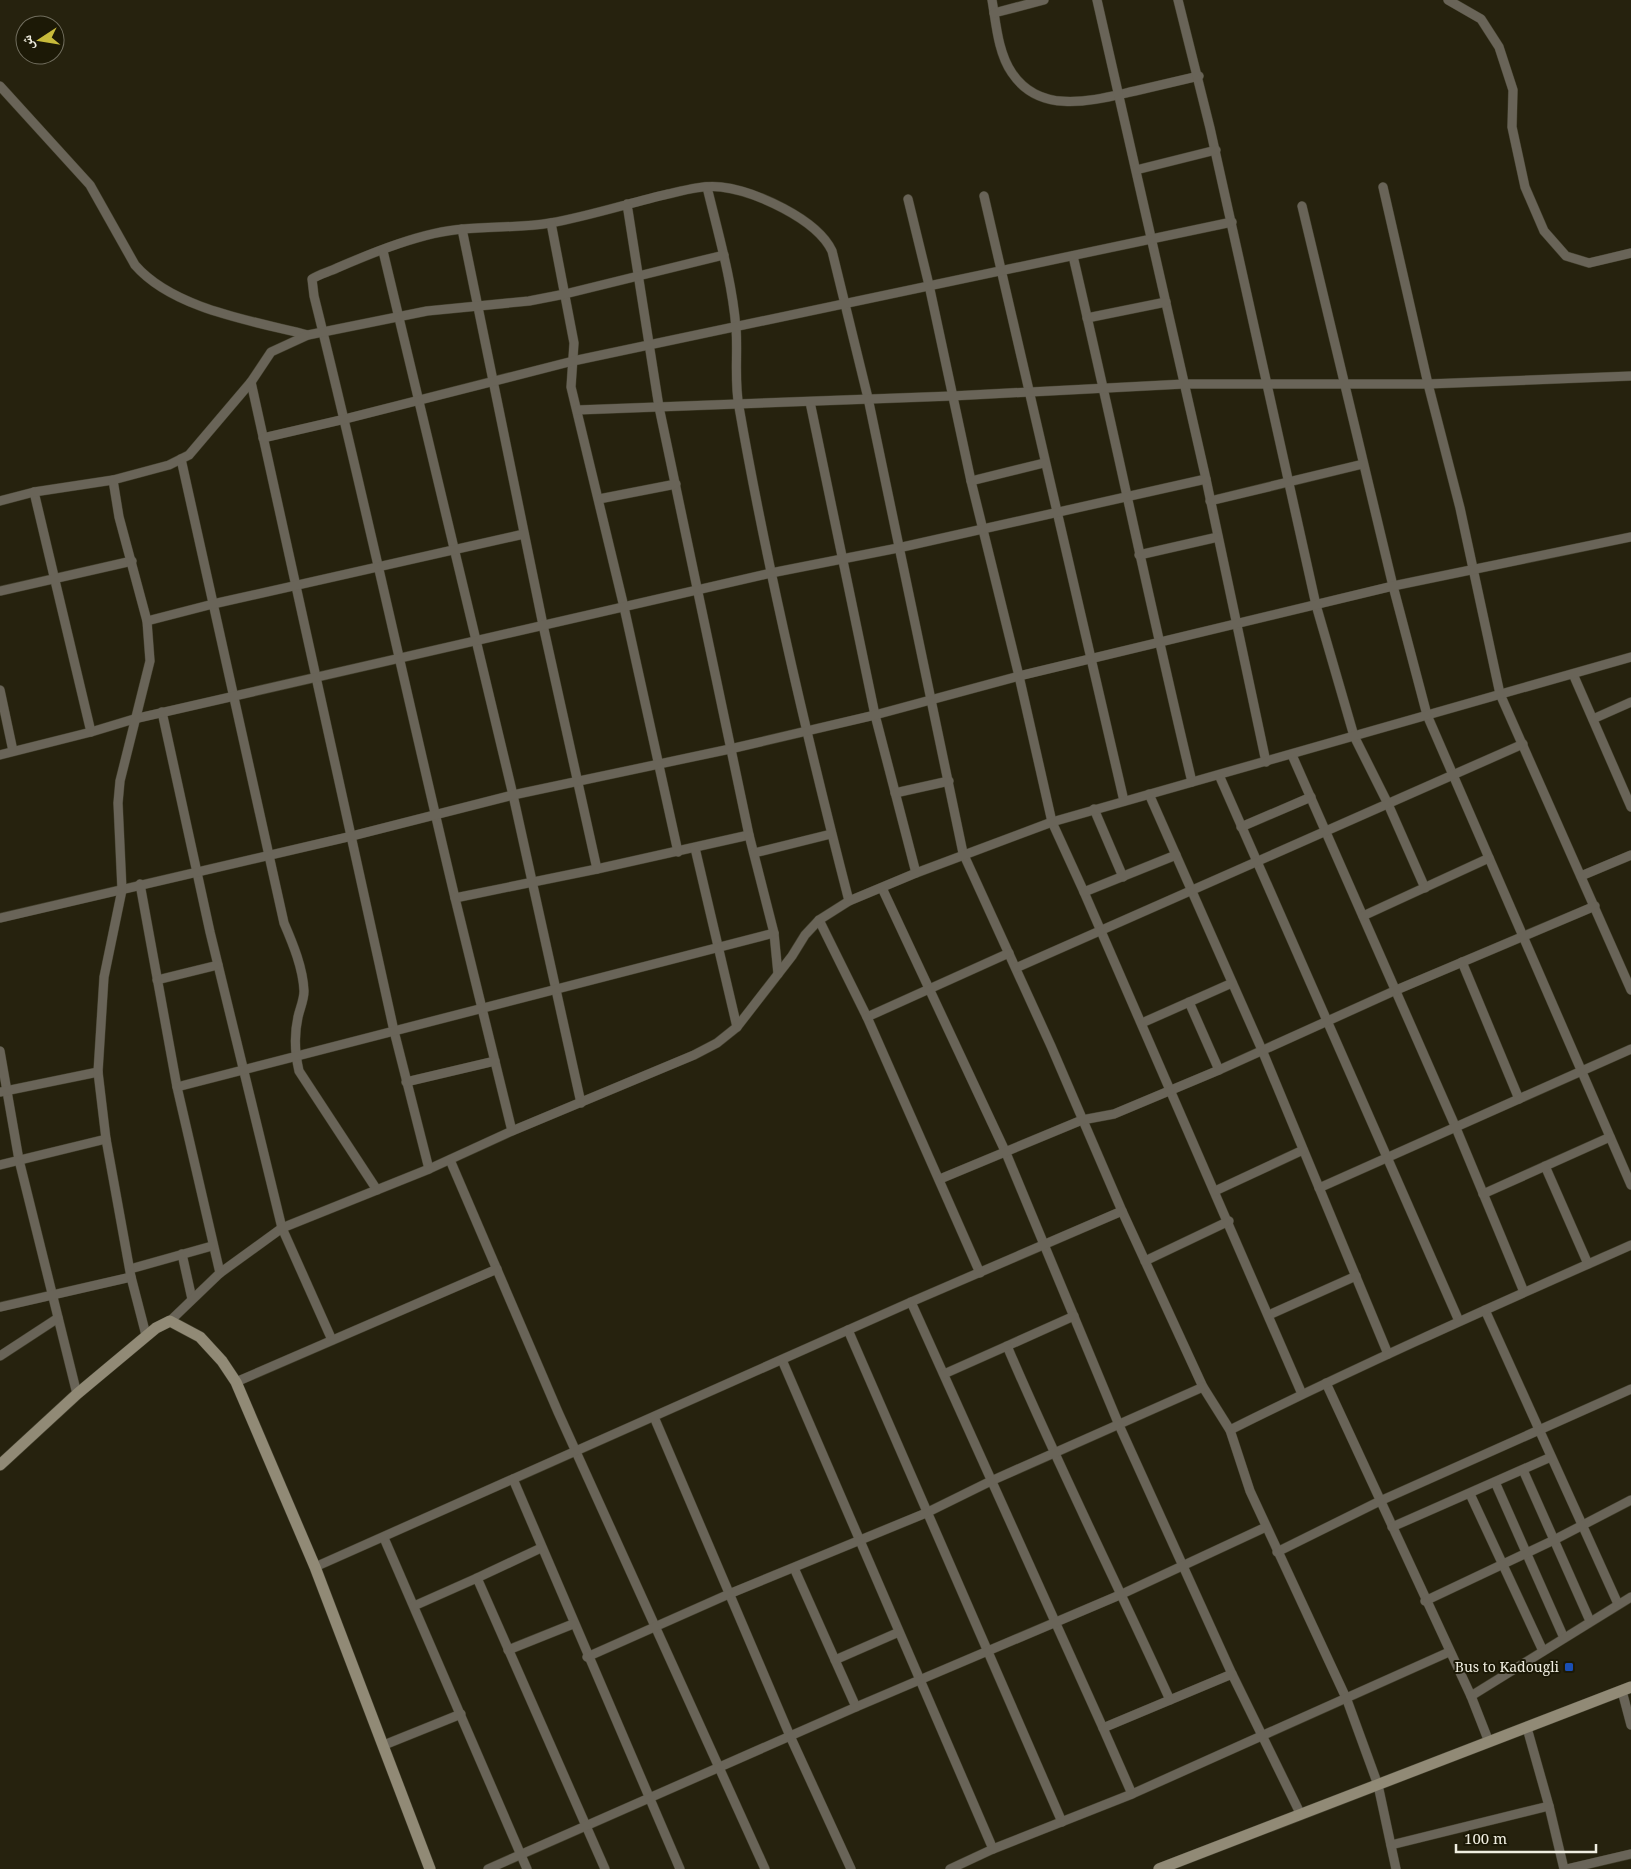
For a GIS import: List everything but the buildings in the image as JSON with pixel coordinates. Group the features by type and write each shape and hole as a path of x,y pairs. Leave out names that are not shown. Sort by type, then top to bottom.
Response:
{"main road":[{"path":"0,1466 77,1394 146,1335 170,1321 200,1337 222,1360 236,1382 315,1567 430,1869"},
{"path":"1159,1869 1626,1689"}],"street":[{"path":"992,0 1003,54 1011,73 1022,85 1039,95 1061,102 1082,102 1198,76"},
{"path":"994,13 1044,0"},
{"path":"1097,0 1117,95 1136,170 1206,479 1266,762"},
{"path":"1178,0 1216,150 1316,605 1354,736 1388,804 1425,888"},
{"path":"1448,0 1481,19 1498,47 1513,90 1512,127 1525,188 1544,231 1566,256 1589,263 1631,253"},
{"path":"0,86 90,185 135,265 144,276 186,300 240,318 308,336"},
{"path":"1136,170 1216,150"},
{"path":"707,187 724,255 736,327 738,404 771,574 849,902"},
{"path":"512,1131 398,658 345,419 314,296 312,279 383,250 428,235 462,229 514,228 551,223 707,187 737,190 772,202 821,235 828,242 832,251 868,398 963,853 1016,968 1144,1261 1203,1387 1230,1430 1250,1491 1346,1700 1378,1785 1396,1869"},
{"path":"1383,187 1428,384 1460,508 1500,694 1631,990"},
{"path":"984,196 1044,463 1124,801"},
{"path":"908,199 929,285 970,482 1019,676 1052,822 1142,1023 1302,1394"},
{"path":"627,204 659,407 730,749 749,835 774,933 778,974"},
{"path":"1302,206 1392,586 1427,715 1631,1185"},
{"path":"262,438 345,419 572,361 1232,222"},
{"path":"551,223 574,343 570,382 624,607 678,852"},
{"path":"462,229 543,626 597,869"},
{"path":"383,250 397,316 513,795 554,989 581,1103"},
{"path":"0,501 34,492 113,480 169,465 181,459 194,451 250,382 271,352 308,336 397,316 530,301 724,255"},
{"path":"1073,256 1104,388 1139,555 1192,782"},
{"path":"1087,318 1166,302"},
{"path":"577,410 952,396 1184,384 1428,384 1631,376"},
{"path":"250,382 394,1031 429,1169"},
{"path":"810,402 841,560 875,715 916,873"},
{"path":"181,459 284,923 296,953 304,992 297,1018 296,1056 304,1083 377,1190"},
{"path":"970,482 1044,463"},
{"path":"1210,501 1363,464"},
{"path":"0,755 162,712 314,677 698,590 898,548 1126,495 1206,479"},
{"path":"113,480 119,517 147,621 150,661 120,781 118,803 122,890 104,978 98,1072 106,1139 130,1273 146,1335"},
{"path":"599,499 676,484"},
{"path":"34,492 56,578 91,732"},
{"path":"147,621 213,604 524,534"},
{"path":"1139,555 1218,537"},
{"path":"0,918 122,890 140,884 269,856 513,795 808,731 1019,676 1237,625 1392,586 1472,568 1631,537"},
{"path":"0,591 132,561"},
{"path":"170,1321 220,1273 282,1228 429,1169 512,1131 694,1055 717,1043 737,1027 797,946 819,920 849,902 963,853 1052,822 1631,657"},
{"path":"1573,674 1631,807"},
{"path":"0,690 13,751"},
{"path":"1593,719 1631,702"},
{"path":"162,712 218,965 282,1228 332,1340"},
{"path":"1016,968 1523,744"},
{"path":"1292,755 1394,991 1456,1128 1524,1292"},
{"path":"1219,775 1458,1321"},
{"path":"895,793 949,781"},
{"path":"1149,794 1262,1050 1388,1354"},
{"path":"1241,827 1311,797"},
{"path":"1094,810 1123,876"},
{"path":"754,853 832,834"},
{"path":"455,898 678,852 749,835"},
{"path":"695,848 737,1027"},
{"path":"1084,892 1176,855"},
{"path":"1581,876 1631,855"},
{"path":"1363,916 1489,858"},
{"path":"140,884 177,1087 212,1246 220,1273"},
{"path":"882,888 930,987 1006,1153 1119,1424 1182,1565 1300,1815"},
{"path":"940,1179 1082,1120 1104,1118 1219,1070 1394,991 1595,906"},
{"path":"819,920 867,1017 980,1273"},
{"path":"177,1087 774,933"},
{"path":"867,1017 1009,953"},
{"path":"1462,962 1519,1099"},
{"path":"158,980 218,965"},
{"path":"1142,1023 1232,983"},
{"path":"1189,1002 1219,1070"},
{"path":"1319,1188 1631,1049"},
{"path":"0,1051 3,1092 77,1394"},
{"path":"406,1082 495,1061"},
{"path":"3,1092 98,1072"},
{"path":"1483,1194 1610,1136"},
{"path":"0,1165 106,1139"},
{"path":"1215,1191 1303,1150"},
{"path":"450,1160 576,1452 765,1869"},
{"path":"1544,1166 1588,1264"},
{"path":"315,1567 384,1538 911,1302 1122,1211"},
{"path":"1144,1261 1228,1221"},
{"path":"1230,1430 1458,1321 1631,1245"},
{"path":"0,1307 130,1273 182,1254 212,1246"},
{"path":"182,1254 192,1299"},
{"path":"236,1382 497,1269"},
{"path":"1269,1315 1356,1276"},
{"path":"911,1302 1132,1794"},
{"path":"1485,1310 1618,1604"},
{"path":"944,1374 1074,1316"},
{"path":"0,1356 58,1318"},
{"path":"848,1330 1062,1822"},
{"path":"1007,1346 1053,1453 1122,1594 1170,1700"},
{"path":"782,1360 993,1849"},
{"path":"1326,1383 1470,1696 1489,1742"},
{"path":"587,1657 728,1594 926,1513 991,1481 1203,1387"},
{"path":"1277,1552 1380,1501 1631,1389"},
{"path":"654,1417 728,1594 851,1869"},
{"path":"1392,1527 1552,1457"},
{"path":"1523,1470 1590,1622"},
{"path":"513,1479 587,1657 680,1869"},
{"path":"1495,1482 1564,1638"},
{"path":"1470,1494 1501,1565 1543,1651"},
{"path":"1426,1601 1554,1540 1631,1500"},
{"path":"488,1869 856,1707 1122,1594 1266,1527"},
{"path":"384,1538 527,1869"},
{"path":"414,1606 541,1548"},
{"path":"794,1568 856,1707"},
{"path":"477,1578 605,1869"},
{"path":"1470,1696 1631,1597"},
{"path":"508,1650 574,1624"},
{"path":"835,1660 899,1632"},
{"path":"950,1869 993,1849 1132,1794 1346,1700 1449,1652"},
{"path":"1103,1728 1232,1674"},
{"path":"1626,1689 1631,1725"},
{"path":"384,1745 461,1714"},
{"path":"1527,1728 1565,1869 1631,1854"},
{"path":"1391,1845 1549,1806"}],"place":[{"name":"Bus to Kadougli","path":"1569,1667"}]}
